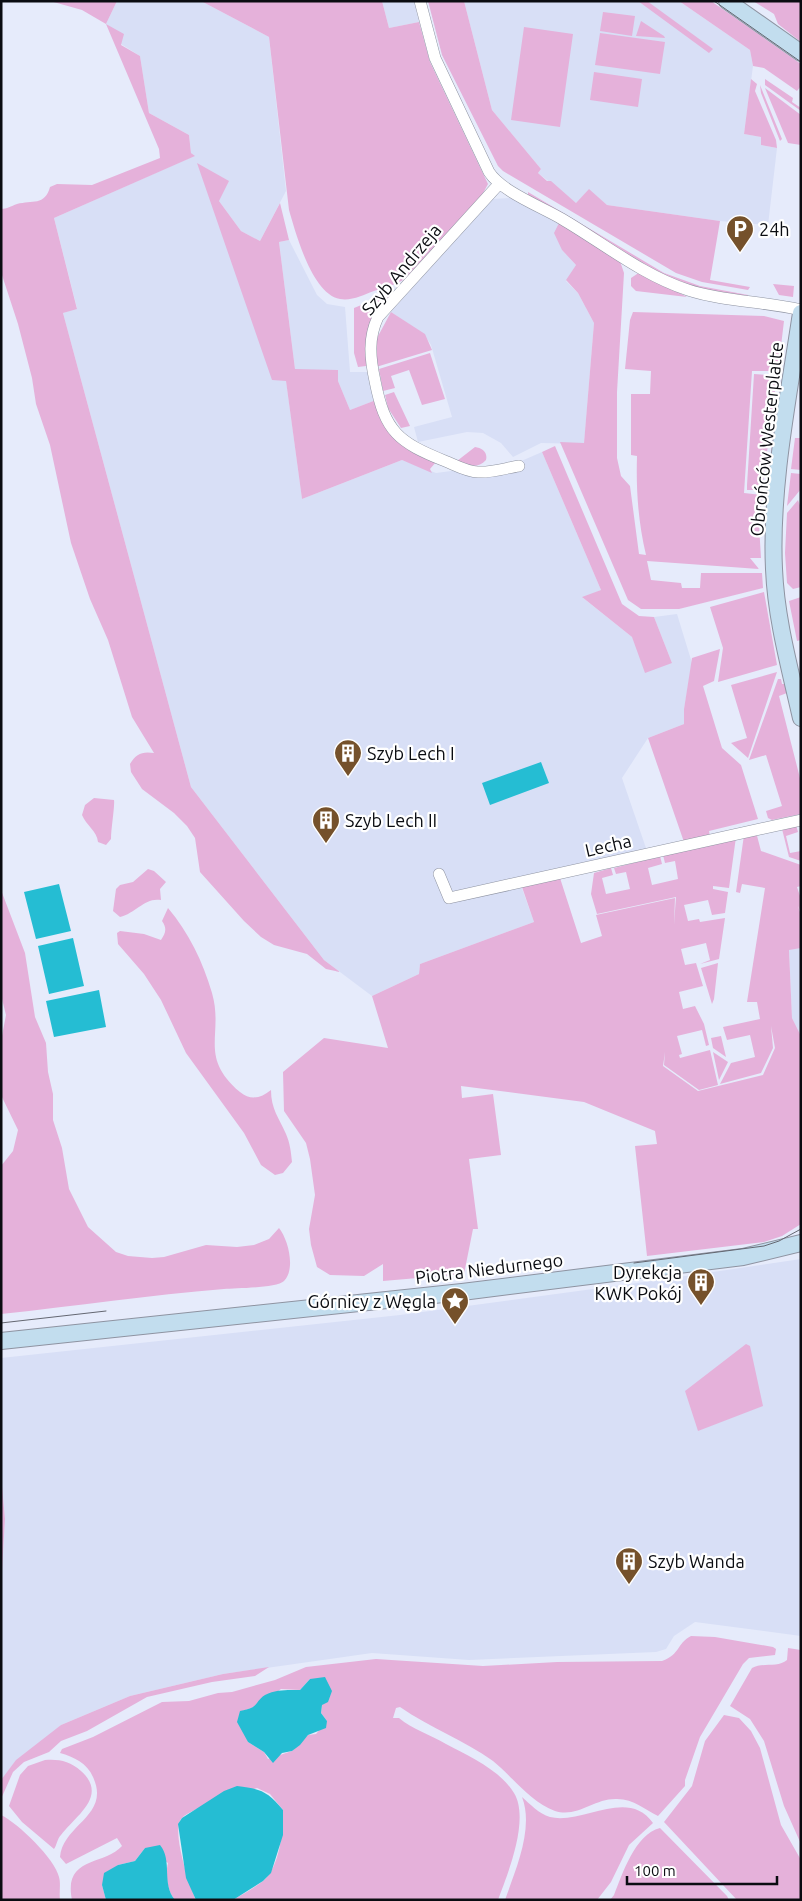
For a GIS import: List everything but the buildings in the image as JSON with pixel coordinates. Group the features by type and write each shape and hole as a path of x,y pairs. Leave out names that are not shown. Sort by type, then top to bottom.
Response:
{"street":[{"path":"420,1 435,58 490,172 499,184 564,220 632,263 676,286 714,297 801,311"},
{"path":"727,1 801,53"},
{"name":"Szyb Andrzeja","path":"499,184 378,317 370,342 372,370 380,406 392,429 414,448 475,472 519,466"},
{"name":"Obrońców Westerplatte","path":"801,311 776,491 773,540 777,601 801,718"},
{"name":"Lecha","path":"439,874 449,898 801,820"},
{"name":"Piotra Niedurnego","path":"4,1341 490,1289 743,1257 801,1243"}],"shaded area":[{"path":"50,1 117,1 106,24 82,10"},
{"path":"117,1 201,1 269,37 286,191 260,241 241,231 219,201 198,164 286,380 302,499 402,460 436,473 519,462 542,452 601,590 583,598 632,637 672,663 654,617 677,614 692,663 684,709 684,724 648,738 622,778 647,851 520,883 534,922 420,964 419,974 372,996 324,960 191,787 63,313 77,308 54,218 194,156 191,153 189,135 149,113 140,56 121,44 106,24"},
{"path":"201,1 382,1 389,28 419,22 430,62 488,184 482,195 406,278 390,286 349,299 340,299 330,295 321,286 307,262 289,210 269,37"},
{"path":"382,1 414,1 419,22 389,28"},
{"path":"428,1 464,1 492,110 541,169 538,173 547,181 551,181 576,203 589,189 607,205 720,221 710,280 750,287 748,290 702,282 676,273 503,171 498,166 442,55"},
{"path":"464,1 679,1 750,50 753,66 744,134 762,137 761,145 777,148 768,225 720,221 607,205 589,190 576,203 538,173 541,169 492,110"},
{"path":"638,1 647,1 713,49 709,53"},
{"path":"679,1 711,1 801,64 801,86 797,91 764,68 753,66 750,50"},
{"path":"753,1 801,1 801,42 778,24 774,14"},
{"path":"603,12 635,16 632,36 600,31"},
{"path":"641,21 664,36 665,38 636,36"},
{"path":"106,24 124,34 121,45 140,56 149,113 189,135 191,153 195,156 54,218 77,309 63,313 191,787 324,960 340,972 326,969 307,954 274,945 261,937 244,921 200,872 195,838 187,826 174,813 142,789 131,772 130,764 137,756 146,752 154,753 132,717 108,640 90,599 71,543 50,445 36,404 32,378 18,324 1,272 1,209 41,200 48,193 50,187 57,184 92,185 160,158 159,149"},
{"path":"524,27 573,34 560,127 511,120"},
{"path":"600,33 665,42 660,74 595,65"},
{"path":"594,72 642,79 638,107 590,100"},
{"path":"751,79 757,84 755,91 776,140 777,148 761,145 761,137 744,134"},
{"path":"765,79 793,98 792,102 801,108 801,111 765,85"},
{"path":"760,85 782,139 780,141 761,93"},
{"path":"765,88 801,115 801,145 788,143"},
{"path":"197,163 229,181 219,201 241,231 260,241 280,203 289,240 279,242 295,369 338,370 338,381 350,410 376,400 383,420 436,462 430,469 432,473 402,460 302,499 286,381 272,380"},
{"path":"528,192 664,273 700,286 748,295 747,298 709,292 660,274 528,195"},
{"path":"512,198 559,223 562,250 576,265 566,281 578,293 594,323 584,444 541,443 513,457 501,443 483,433 467,432 418,442 414,427 452,417 431,345 424,334 391,312 492,199"},
{"path":"559,223 620,261 624,273 617,392 617,458 621,476 630,486 639,554 646,555 638,506 637,456 631,455 631,394 650,394 651,371 625,369 630,320 633,312 764,316 784,321 778,371 752,371 744,493 762,495 759,525 761,558 750,558 759,569 647,561 651,580 681,583 682,588 700,588 701,573 762,573 763,588 679,609 641,609 628,600 560,442 584,443 594,323 578,293 566,280 576,265 562,250 554,233"},
{"path":"289,240 317,295 327,304 345,307 350,372 371,372 376,400 350,410 338,381 295,369 279,242"},
{"path":"640,272 687,297 636,291 631,286 631,278"},
{"path":"773,284 794,286 793,297 779,295"},
{"path":"393,292 376,316 368,363 366,366 358,367 354,353 354,308"},
{"path":"391,312 425,334 432,350 376,367 377,338"},
{"path":"430,353 445,399 422,405 409,370 391,376 395,388 383,391 379,369"},
{"path":"754,374 777,376 762,490 747,490"},
{"path":"781,377 768,491 766,491"},
{"path":"394,392 410,426 401,428 388,408 385,395"},
{"path":"795,438 801,438 801,470 791,469"},
{"path":"555,446 622,604 639,616 654,617 672,663 645,673 632,637 582,597 601,590 542,452"},
{"path":"475,447 482,449 485,453 486,460 483,463 472,466 457,461"},
{"path":"791,473 801,474 801,489 787,506"},
{"path":"798,500 801,508 801,587 793,589 787,583 785,553 787,513"},
{"path":"764,592 777,665 718,682 723,648 710,607"},
{"path":"801,597 801,640 797,641 789,601"},
{"path":"720,649 714,681 703,686 722,748 741,765 758,819 709,831 710,836 684,842 648,738 684,724 684,709 692,658"},
{"path":"777,672 748,758 731,743 747,738 731,685"},
{"path":"778,679 781,679 782,684 785,684 787,693 779,696 801,782 801,814 772,820 768,818 766,811 782,806 766,755 749,760"},
{"path":"94,798 114,800 111,839 106,845 98,842 96,835 82,815 85,805"},
{"path":"796,825 798,832 786,836 790,853 801,851 801,861 789,857 782,829"},
{"path":"756,832 761,851 801,865 801,886 797,887 801,899 801,912 798,906 801,915 801,948 789,950 792,1018 801,1036 801,1224 782,1236 764,1242 647,1256 635,1146 657,1144 655,1131 584,1102 461,1086 462,1098 493,1094 501,1155 469,1159 478,1229 473,1229 464,1274 383,1281 383,1264 364,1276 330,1275 317,1267 309,1229 315,1195 310,1159 306,1143 284,1111 283,1072 324,1038 388,1048 372,996 419,974 420,964 534,922 522,887 560,878 581,943 602,936 596,915 675,898 674,925 676,897 597,914 591,894 594,873 611,868 613,875 602,878 606,894 630,889 626,872 616,874 614,868 660,856 662,864 648,868 652,885 678,879 675,861 665,863 663,855 736,837 729,888 713,886 713,889 728,892 725,913 712,915 708,900 684,905 688,921 699,919 700,922 725,918 719,959 700,964 710,960 706,943 681,949 685,965 696,963 703,986 679,992 683,1009 695,1006 704,1024 709,1045 706,1046 702,1030 677,1036 682,1054 679,1055 680,1058 710,1050 718,1085 699,1090 664,1065 665,1052 663,1066 698,1091 763,1075 775,1048 771,1026 773,1048 761,1073 720,1084 731,1063 755,1057 750,1035 727,1040 723,1027 760,1019 757,1002 747,1002 765,888 742,884 740,893 736,892 744,835"},
{"path":"148,869 154,871 166,882 160,889 161,900 145,903 120,917 113,911 116,889 120,885 133,882"},
{"path":"1,890 25,953 35,1017 46,1043 48,1072 53,1094 53,1120 62,1148 69,1189 88,1227 116,1252 128,1256 152,1258 164,1257 206,1245 237,1247 254,1245 269,1239 279,1228 288,1246 290,1262 288,1276 284,1281 265,1286 168,1294 1,1314 1,1166 13,1151 18,1130 1,1095 1,1041 6,1015 1,995"},
{"path":"168,908 189,938 200,959 212,993 216,1021 216,1056 220,1067 227,1079 248,1097 260,1097 271,1090 274,1108 291,1151 292,1162 283,1173 275,1175 261,1165 244,1133 186,1053 161,1000 144,974 118,944 117,933 120,931 144,934 161,940 165,930 162,921"},
{"path":"801,948 801,1036 792,1018 789,949"},
{"path":"718,963 714,999 712,1004 701,968"},
{"path":"721,1036 726,1057 713,1048 711,1038"},
{"path":"713,1052 728,1062 719,1080"},
{"path":"801,1259 801,1636 695,1622 674,1636 666,1649 656,1652 469,1660 372,1653 223,1674 130,1696 61,1725 1,1781 1,1588 5,1519 1,1475 1,1358 400,1315"},
{"path":"746,1344 750,1346 763,1406 698,1431 685,1391"},
{"path":"1,1475 5,1519 1,1588"},
{"path":"691,1636 715,1637 776,1649 775,1655 749,1658 743,1664 700,1737 685,1780 685,1786 658,1816 623,1799 601,1801 571,1812 555,1811 538,1802 493,1761 400,1707 396,1708 393,1718 399,1718 483,1764 501,1777 514,1793 520,1817 519,1831 512,1861 498,1900 233,1900 260,1884 269,1875 277,1858 283,1810 270,1794 257,1788 206,1805 182,1818 178,1833 182,1858 196,1900 175,1900 167,1882 168,1863 145,1848 135,1861 118,1865 102,1885 106,1900 72,1900 71,1886 73,1876 79,1869 105,1857 122,1846 117,1838 66,1864 60,1857 63,1846 69,1836 91,1811 96,1801 97,1790 93,1777 84,1764 60,1753 62,1749 93,1737 162,1702 189,1701 218,1693 232,1692 275,1680 306,1667 376,1659 483,1666 557,1662 662,1661 676,1652 686,1639","holes":["310,1679 322,1705 321,1713 327,1721 316,1734 308,1735 292,1751 268,1759 264,1752 248,1742 240,1712 257,1706 281,1689 300,1690"]},
{"path":"788,1648 801,1650 801,1844 784,1806 764,1741 750,1719 730,1706 752,1668 761,1665 779,1664 787,1660"},
{"path":"269,1667 255,1676 212,1682 147,1697 87,1731 61,1741 49,1752 24,1762 13,1772 1,1799 1,1780 16,1760 61,1725 130,1696 223,1674"},
{"path":"724,1715 739,1718 751,1731 760,1748 781,1825 801,1860 801,1900 737,1900 664,1822 692,1786 705,1741"},
{"path":"45,1760 60,1760 73,1765 89,1780 92,1789 87,1805 60,1837 54,1849 22,1822 9,1806 20,1775 28,1766"},
{"path":"522,1797 538,1811 550,1817 563,1818 618,1807 631,1808 643,1813 653,1823 629,1845 611,1882 597,1900 505,1900 525,1835 525,1809"},
{"path":"1,1815 26,1833 51,1861 59,1877 60,1900 1,1900"},
{"path":"660,1828 729,1900 610,1900 614,1895 625,1867 643,1838"}],"water":[{"path":"541,762 549,783 490,805 482,783"},
{"path":"59,884 71,931 36,939 24,892"},
{"path":"73,938 84,986 49,994 38,946"},
{"path":"99,990 106,1027 54,1037 46,1001"},
{"path":"325,1677 332,1691 328,1702 322,1705 321,1713 327,1721 326,1728 308,1735 300,1745 292,1751 282,1753 273,1763 264,1752 248,1742 237,1722 240,1711 251,1708 269,1693 282,1690 300,1690 310,1679"},
{"path":"237,1786 263,1792 283,1810 283,1835 271,1873 263,1881 233,1900 196,1900 186,1878 178,1824 182,1818 224,1791"},
{"path":"160,1845 166,1858 169,1886 175,1900 106,1900 102,1885 104,1873 118,1865 135,1861 145,1848"}],"tram line":[{"path":"714,1 801,62"},
{"path":"634,1263 764,1246 779,1241 801,1229"},
{"path":"1,1323 106,1311"}],"place":[{"name":"24h","path":"740,253"},
{"name":"Szyb Lech I","path":"348,777"},
{"name":"Szyb Lech II","path":"326,844"},
{"name":"Dyrekcja KWK Pokój","path":"701,1306"},
{"name":"Górnicy z Węgla","path":"455,1325"},
{"name":"Szyb Wanda","path":"629,1585"}]}
